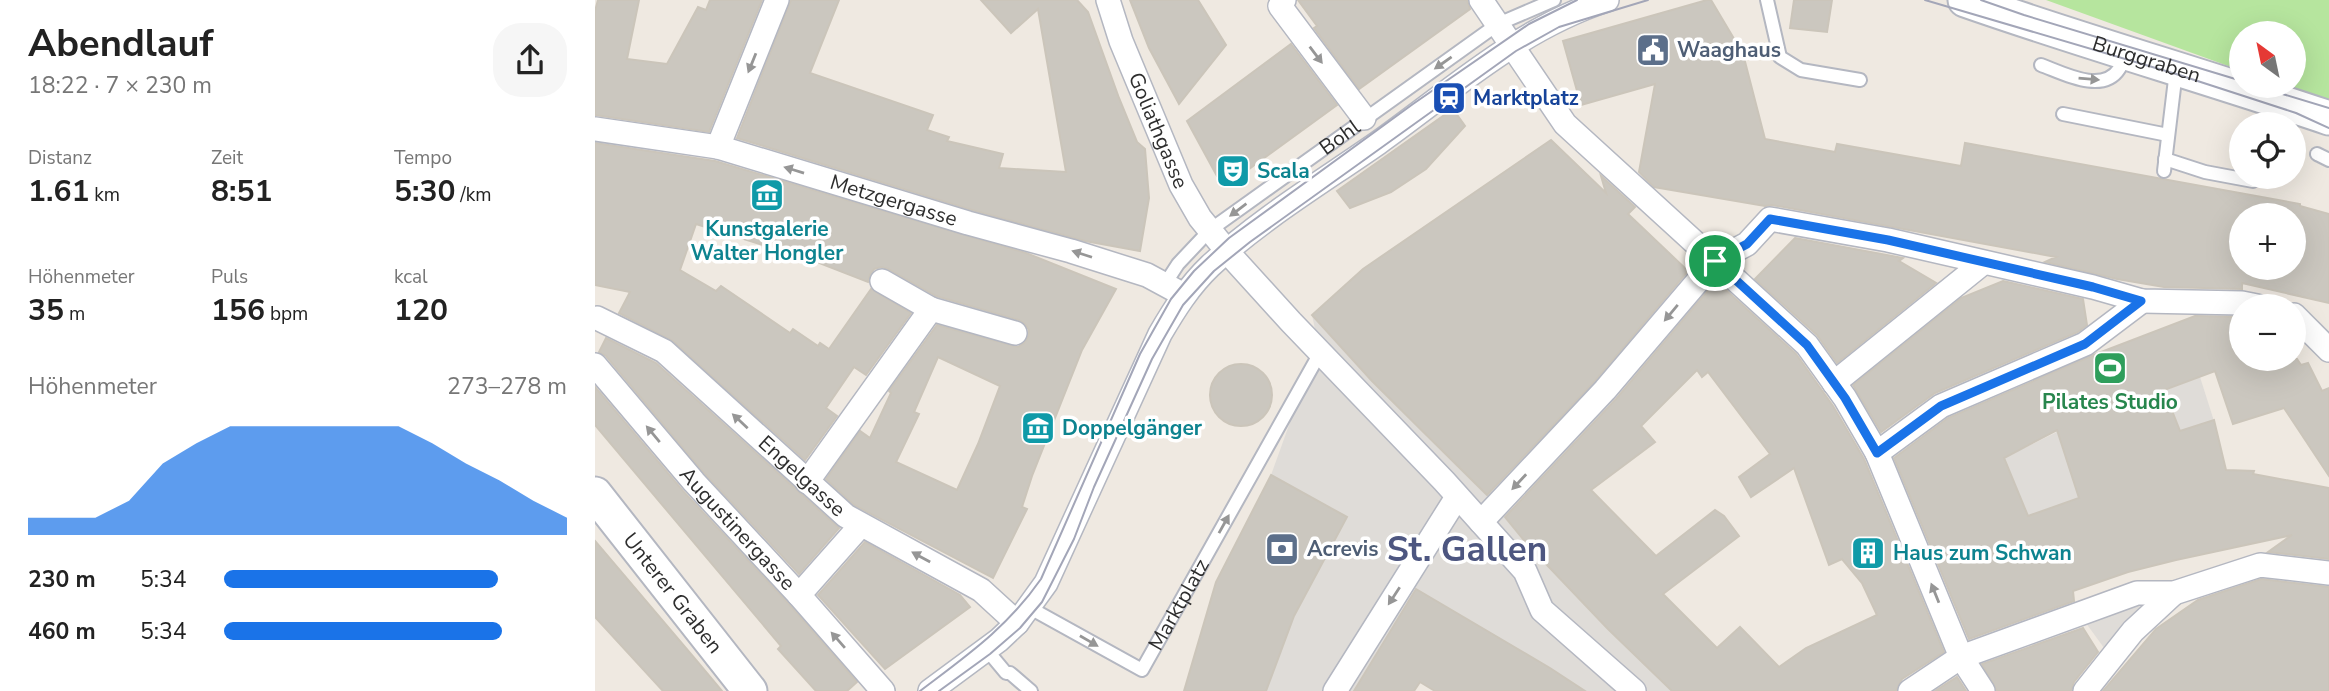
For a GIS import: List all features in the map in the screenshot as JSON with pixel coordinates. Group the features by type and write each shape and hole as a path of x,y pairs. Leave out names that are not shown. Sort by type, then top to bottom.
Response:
{"main road":[{"name":"Burggraben","path":"1965,0 2063,34 2329,118"},
{"name":"Unterer Graben","path":"595,494 750,691"}],"street":[{"path":"718,147 777,0"},
{"path":"1094,0 1121,40"},
{"name":"Goliathgasse","path":"1108,0 1121,40 1181,185 1210,230 1266,295 1525,571 1542,610 1634,691"},
{"path":"1284,0 1280,6 1364,118"},
{"path":"1481,0 1565,124 1807,345 1877,453 1961,657 1983,691"},
{"name":"Bohl","path":"1227,251 1513,45 1574,10 1607,0"},
{"name":"Metzgergasse","path":"595,129 718,147 1147,275 1175,296"},
{"path":"1481,522 1605,390 1715,261 1747,244 1770,219 1888,240 2082,284 2141,301 2229,303"},
{"path":"930,691 986,649 1024,615 1047,583 1175,296 1227,251"},
{"path":"1834,383 1983,263"},
{"path":"882,281 931,309 1015,333"},
{"path":"1877,453 1941,406 2085,344 2141,301"},
{"path":"807,482 931,309"},
{"name":"Engelgasse","path":"596,322 664,351 846,516 1024,615"},
{"path":"2306,327 2329,350"},
{"name":"Augustinergasse","path":"595,365 694,482 883,691"},
{"path":"1335,691 1457,497"},
{"path":"799,595 861,525"},
{"path":"1910,691 1961,657 2137,593 2174,593 2260,565 2329,573"},
{"path":"2085,691 2133,631 2174,593"}],"lane":[{"name":"Bohl","path":"1175,296 1178,264 1210,230 1498,24 1554,0"},
{"path":"1767,0 1780,57 1801,70 1860,80"},
{"path":"2041,65 2083,80 2101,80 2112,76 2119,69 2125,53"},
{"path":"2177,69 2165,165 2229,176"},
{"path":"2063,114 2168,135"},
{"name":"Marktplatz","path":"1024,615 1142,670 1320,353"},
{"path":"986,649 1006,673 1010,673 1031,691"}],"green space":[{"path":"2046,0 2329,0 2329,102 2307,94 2307,21 2229,21 2229,66"}],"shaded area":[{"path":"1312,315 1371,380 1484,493 1527,544 1672,691 1585,691 1416,590 1354,691 1266,691 1294,616 1347,517 1271,475 1306,378 1320,353"},
{"path":"2200,377 2214,421 2180,431 2171,407 2153,395"},
{"path":"2057,432 2080,499 2028,516 2004,458"},
{"path":"2152,600 2107,652 2083,619"}],"building":[{"path":"598,0 639,0 627,59 667,64 698,7 706,10 710,0 762,0 709,132 595,115 595,11"},
{"path":"791,0 839,0 810,73 933,115 927,130 949,137 947,141 1003,154 999,168 1066,172 1038,9 1011,33 981,0 1077,0 1088,12 1137,142 1145,149 1149,198 1140,251 1085,241 972,210 737,138"},
{"path":"1130,0 1198,0 1226,45 1179,104 1149,48"},
{"path":"1298,0 1467,0 1470,9 1359,89 1314,28 1317,26"},
{"path":"1711,0 1743,54 1765,139 1835,152 1837,144 1961,166 1965,143 2295,203 2229,203 2229,280 2306,280 2306,208 2329,214 2329,303 2306,298 2306,294 2290,294 2242,283 2242,289 2164,287 2117,279 2045,262 2056,257 1772,205 1654,187 1639,172 1655,84 1581,105 1563,41"},
{"path":"1794,0 1832,0 1827,32 1790,28"},
{"path":"1291,44 1337,105 1238,177 1225,182 1217,176 1187,121"},
{"path":"1453,109 1465,126 1426,169 1391,192 1350,208 1337,191"},
{"path":"1551,140 1606,193 1601,176 1635,207 1628,214 1688,271 1595,381 1487,495 1372,381 1312,315 1363,269"},
{"path":"595,143 715,161 1026,253 1116,289 1082,350 1032,476 1022,507 1027,509 993,578 854,505 826,479 860,431 870,438 891,393 889,391 937,325 1018,347 1028,337 1029,330 1025,324 936,296 888,269 874,269 868,282 814,261 816,256 766,239 763,245 696,224 680,270 716,291 721,286 790,333 793,329 818,346 820,343 829,349 871,289 911,313 866,375 854,367 826,408 837,416 805,460 673,341 619,313 630,292 595,285","holes":["938,357 1000,386 957,490 896,462 919,414 914,412"]},
{"path":"1795,238 1903,258 1899,261 1936,283 1837,363 1817,335 1755,279"},
{"path":"1716,281 1796,354 1833,406 1864,459 1944,652 1902,679 1896,691 1672,691 1608,629 1505,517 1616,399","holes":["1697,370 1702,377 1708,372 1770,454 1739,477 1751,497 1794,468 1829,565 1842,559 1862,583 1877,615 1806,648 1779,667 1740,627 1717,648 1663,594 1739,536 1724,516 1715,510 1656,556 1591,490 1655,442 1641,426"]},
{"path":"2003,281 2083,299 2087,325 2078,332 1935,393 1881,432 1853,385 1961,298"},
{"path":"2195,316 2229,317 2229,371 2306,371 2308,363 2322,391 2329,388 2329,476 2284,408 2233,424 2215,371 2164,390 2180,431 2214,420 2226,470 2254,471 2253,474 2329,488 2329,559 2268,552 2292,535 2176,560 2128,572 2073,591 2074,601 1969,639 1894,458 1948,418 2096,354","holes":["2057,430 2079,498 2028,516 2004,458"]},
{"path":"606,338 656,363 839,528 799,574 704,473 606,356 599,352"},
{"path":"1241,364 1263,373 1272,395 1263,417 1241,426 1219,417 1210,395 1219,373"},
{"path":"595,387 683,491 789,604 857,682 847,691 816,691 778,649 781,646 595,425"},
{"path":"1271,475 1347,517 1294,616 1266,691 1184,691 1216,582"},
{"path":"595,541 722,691 663,691 595,617"},
{"path":"865,542 960,595 970,607 885,669 818,595"},
{"path":"2261,579 2329,587 2329,691 2103,691 2156,629 2198,600"},
{"path":"1416,589 1585,691 1435,691 1420,682 1414,691 1354,691"},
{"path":"2083,628 2098,652 2074,682 2071,691 1997,691 1982,664"},
{"path":"1957,677 1966,691 1935,691"}],"tram line":[{"path":"920,691 1000,627 1041,579 1140,354 1171,299 1194,271 1229,238 1413,104 1529,24 1577,0"},
{"path":"939,691 990,654 1020,628 1042,602 1074,539 1094,487 1152,359 1183,305 1214,271 1250,242 1516,51 1559,27 1648,0"},
{"path":"1925,0 2176,74 2296,113 2329,128"},
{"path":"1981,0 2229,77"},
{"path":"2296,98 2329,108"}],"place":[{"name":"Waaghaus","path":"1653,50"},
{"name":"Marktplatz","path":"1449,98"},
{"name":"Scala","path":"1233,171"},
{"name":"Kunstgalerie Walter Hongler","path":"767,195"},
{"name":"Pilates Studio","path":"2110,368"},
{"name":"Doppelgänger","path":"1038,428"},
{"name":"Acrevis","path":"1282,549"},
{"name":"Haus zum Schwan","path":"1868,553"}],"district":[{"name":"St. Gallen","path":"1467,549"}],"route":[{"path":"1770,219 1888,240 2093,287 2141,301 2085,344 1941,406 1877,453 1845,398 1807,345 1715,261 1747,244 1770,219"}]}
